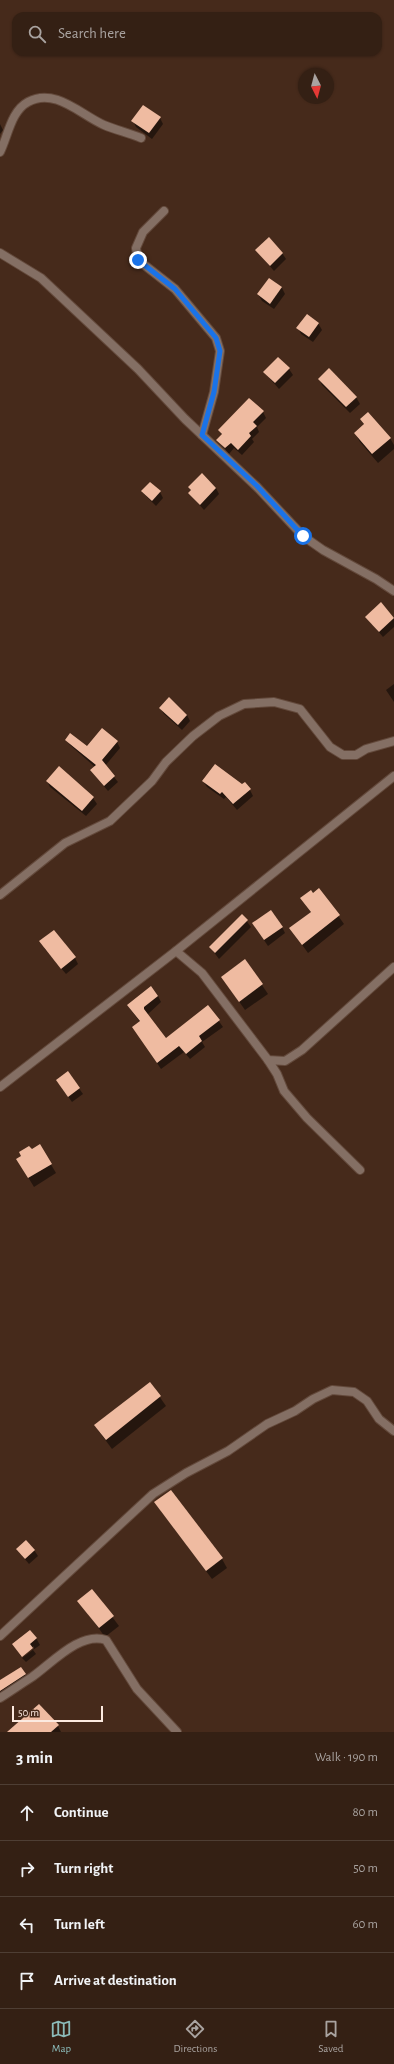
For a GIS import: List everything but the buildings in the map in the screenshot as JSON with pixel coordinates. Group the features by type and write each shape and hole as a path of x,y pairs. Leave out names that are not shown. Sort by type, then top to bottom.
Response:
{"street":[{"path":"0,152 6,140 10,125 19,112 28,102 45,98 66,103 103,125 141,138"},
{"path":"164,211 143,232 136,248 138,260 175,289 216,338 220,351 214,392 202,435"},
{"path":"0,253 41,278 138,369 202,435 257,486 303,536 323,550 376,579 394,591"},
{"path":"0,894 65,843 110,821 152,780 166,762 193,736 219,716 244,704 274,702 300,709 330,747 343,755 356,755 366,749 394,741"},
{"path":"0,1087 176,952 394,776"},
{"path":"176,952 202,973 268,1060 277,1074 284,1091 307,1118 360,1170"},
{"path":"268,1060 285,1061 302,1050 394,967"},
{"path":"0,1636 153,1494 186,1473 228,1451 267,1424 295,1411 313,1398 332,1390 354,1392 367,1401 379,1420 394,1431"},
{"path":"0,1698 32,1677 64,1650 99,1637 106,1640 137,1689 177,1732"}],"route":[{"path":"138,260 175,289 192,310 209,327 216,338 220,351 215,374 214,392 202,435 257,486 303,536"}]}
